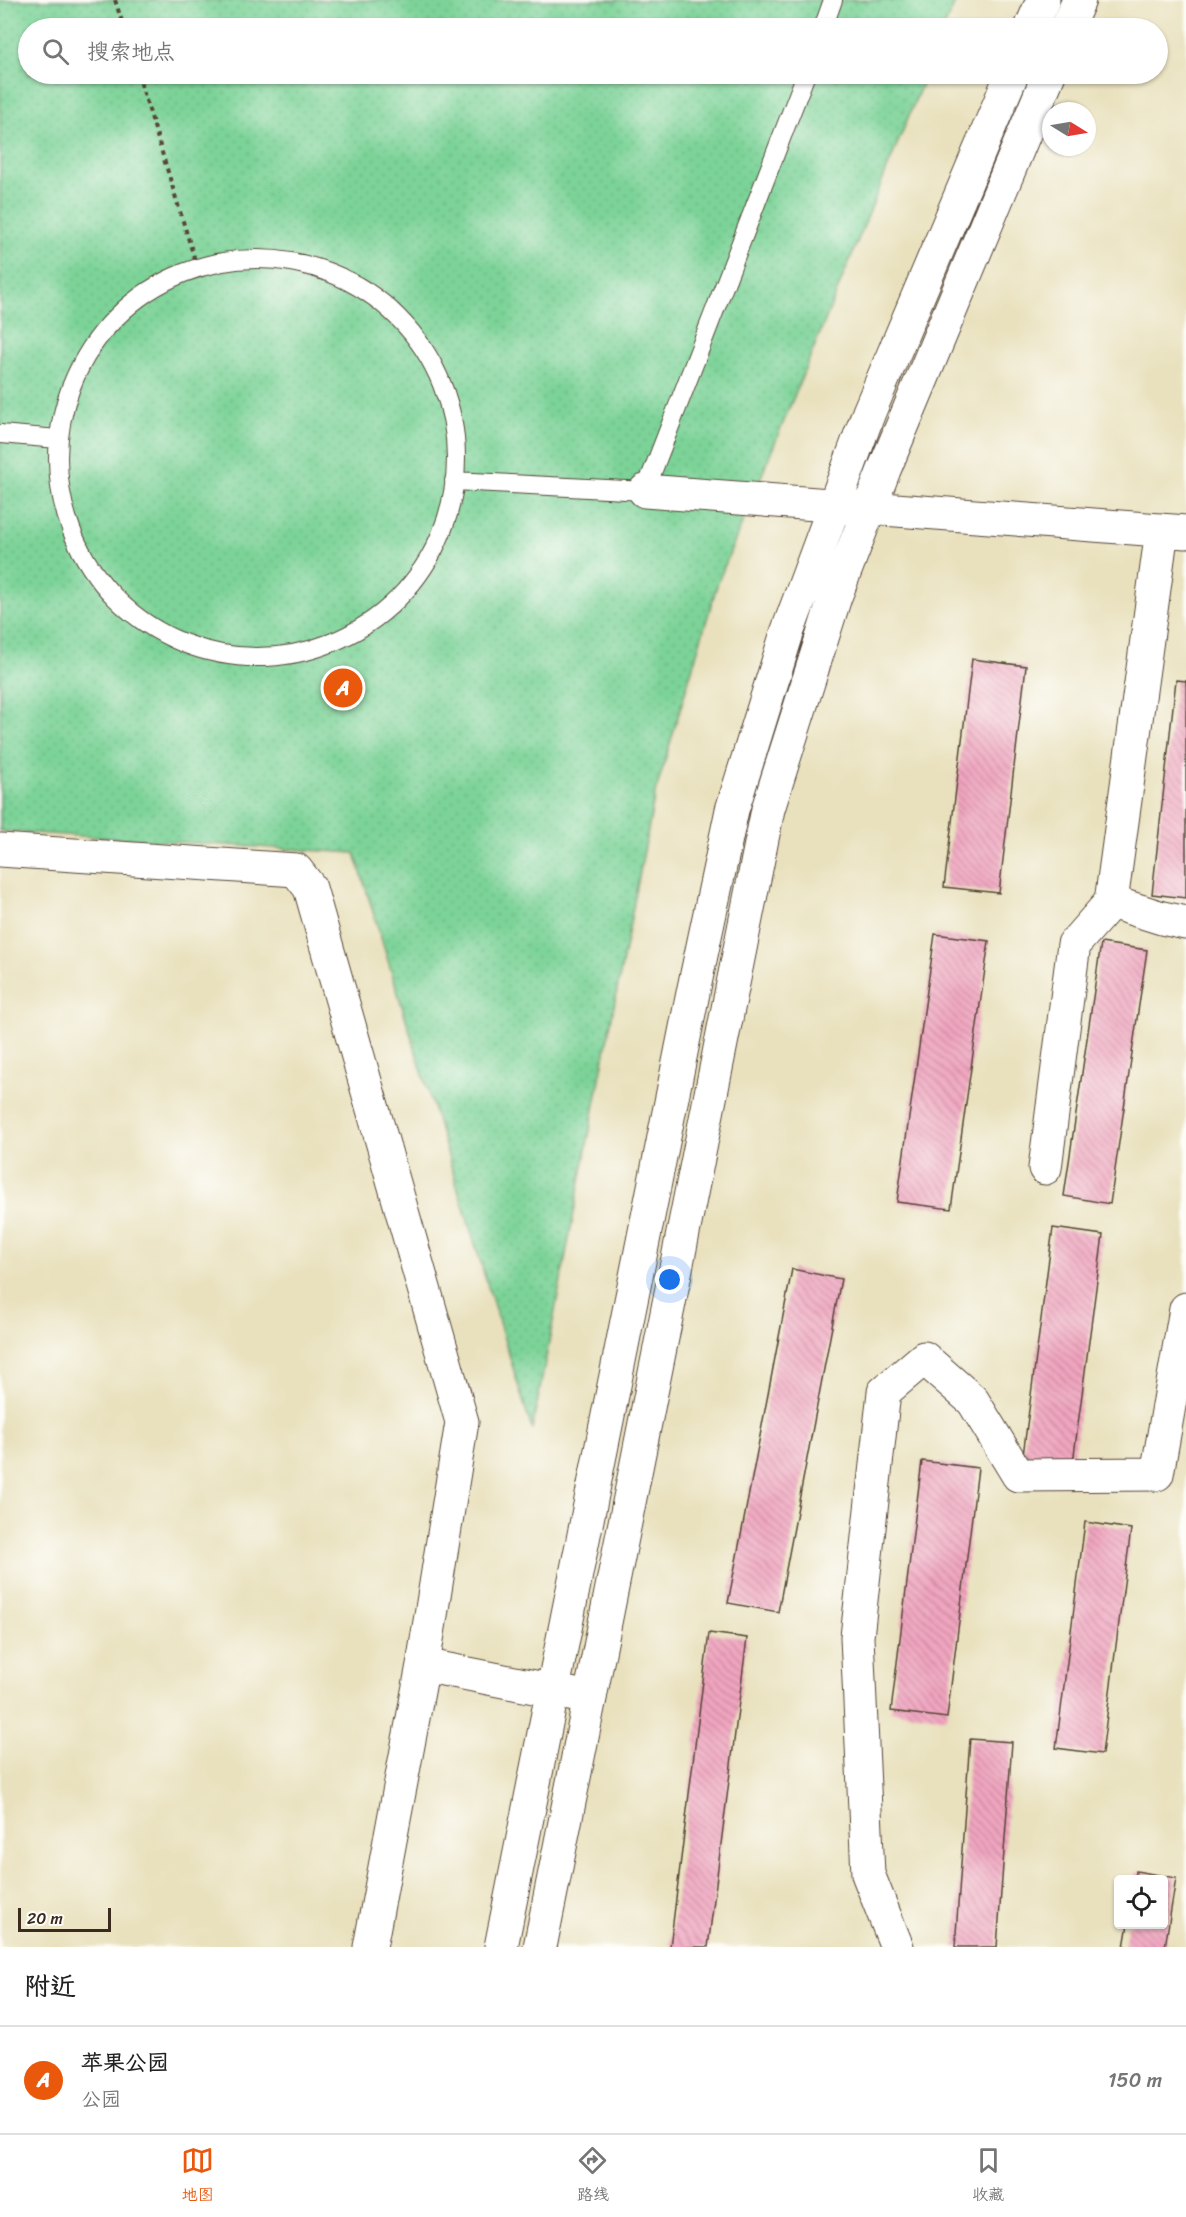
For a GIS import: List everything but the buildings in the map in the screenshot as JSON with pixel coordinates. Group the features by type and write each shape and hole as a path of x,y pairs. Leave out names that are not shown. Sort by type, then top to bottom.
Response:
{"main road":[{"path":"1035,18 1043,0"},
{"path":"1071,18 1079,0"},
{"path":"501,1947 732,810 788,633 869,412 1008,84"},
{"path":"540,1947 768,809 836,597 870,508 1044,84"},
{"path":"645,491 1174,531 1111,902 1074,945 1045,1168"},
{"path":"0,850 296,870 310,888 462,1422 423,1665 370,1947"},
{"path":"1111,902 1186,923"},
{"path":"897,1947 868,1874 857,1637 884,1392 924,1358 973,1401 1018,1475 1158,1473 1186,1309"},
{"path":"423,1665 590,1698"}],"lane":[{"path":"827,18 833,0"},
{"path":"454,481 645,491 802,84"},
{"path":"254,258 312,265 366,289 409,328 441,377 457,441 452,508 425,569 380,618 321,649 256,660 190,648 132,616 117,600 88,567 62,505 58,439 72,382 102,332 144,292 197,267 254,258"},
{"path":"0,434 58,439"}],"path":[{"path":"116,0 121,18"},
{"path":"141,84 197,267"}],"green space":[{"path":"0,0 956,0 948,18 18,18 18,84 922,84 718,582 655,794 532,1430 355,853 0,831"}],"place":[{"name":"苹果公园","path":"343,688"}]}
